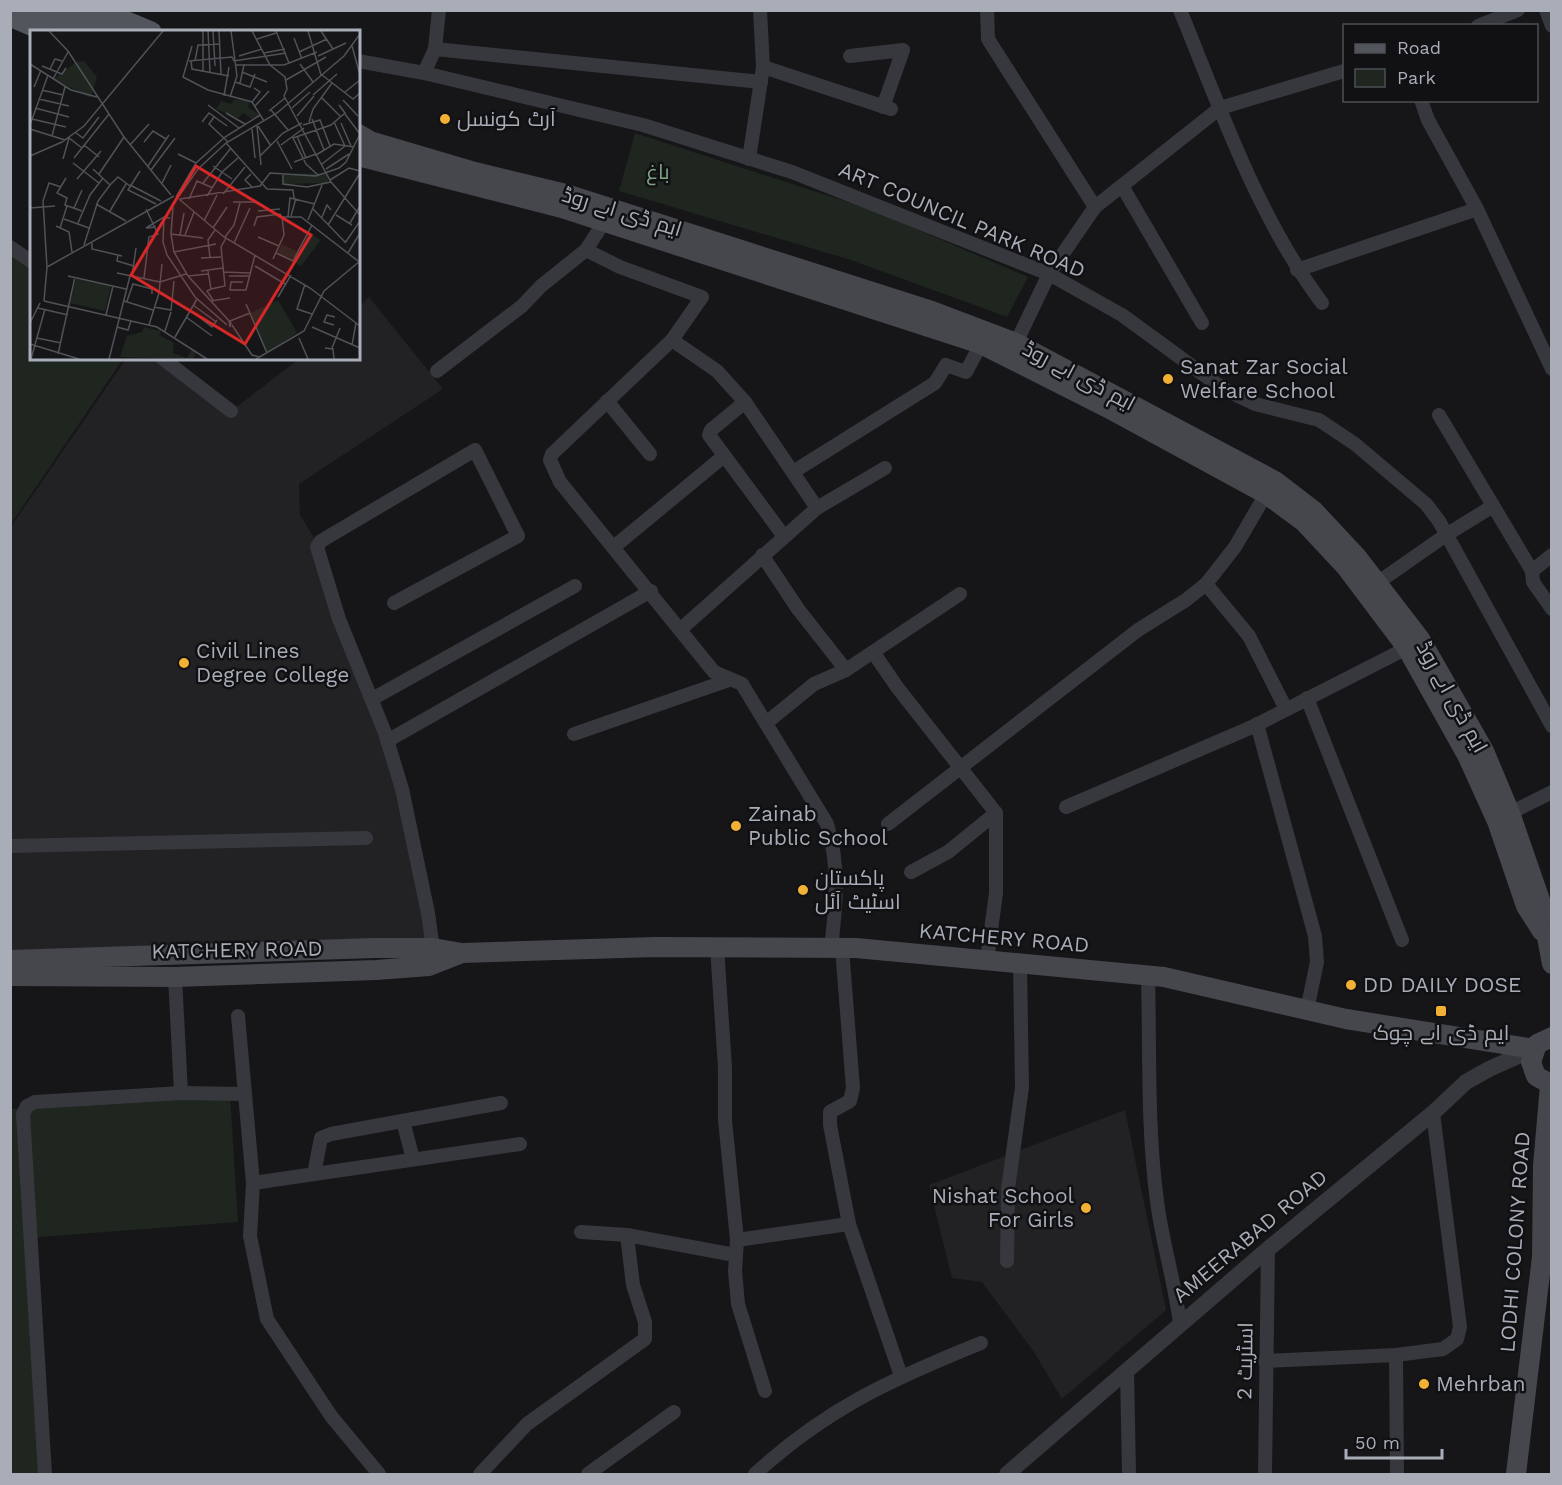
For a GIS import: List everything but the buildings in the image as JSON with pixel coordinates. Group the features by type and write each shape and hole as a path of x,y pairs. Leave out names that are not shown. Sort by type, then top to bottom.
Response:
{"main road":[{"path":"30,10 78,30"},
{"path":"54,10 104,30"},
{"path":"98,10 146,30"},
{"path":"10,16 42,30"},
{"name":"ایم ڈی اے روڈ","path":"360,135 370,141 475,172 566,194 929,318 981,344 1111,401 1275,481 1314,511 1432,659 1484,751 1510,813 1540,900 1551,964"},
{"name":"ایم ڈی اے روڈ","path":"360,157 604,222 1016,343 1266,494 1304,522 1372,586 1467,755 1497,821 1526,906 1545,935"},
{"name":"KATCHERY ROAD","path":"10,976 232,953 374,948 433,948 462,953 717,947 836,948 1148,976 1346,1019 1534,1049"},
{"path":"374,948 376,970"},
{"path":"232,953 233,976"},
{"name":"KATCHERY ROAD","path":"10,960 105,966 176,977 429,966 462,953"},
{"path":"1551,1037 1542,1041 1534,1049 1531,1059 1532,1069 1539,1079 1551,1085"},
{"name":"LODHI COLONY ROAD","path":"1516,1474 1542,1257 1543,1166 1551,1085"}],"street":[{"path":"424,73 435,49 439,10"},
{"path":"749,159 764,67 760,10"},
{"path":"987,10 988,39 1095,207"},
{"path":"1180,10 1259,198 1297,270 1322,303"},
{"path":"1483,24 1518,10"},
{"path":"1546,10 1551,26"},
{"path":"435,49 761,82"},
{"path":"764,67 887,108 903,50 850,56"},
{"name":"ART COUNCIL PARK ROAD","path":"360,61 424,73 643,125 792,172 1049,274 1122,315 1221,388 1255,404 1319,420 1355,444 1426,504 1446,535 1551,726"},
{"path":"1016,343 1049,274 1095,207 1220,108 1343,71"},
{"path":"1422,102 1428,120 1477,209 1551,369"},
{"path":"1122,186 1202,323"},
{"path":"1297,270 1477,209"},
{"path":"437,371 522,306 541,286 586,250 604,222"},
{"path":"10,247 30,261"},
{"path":"586,250 620,267 702,297 672,340 550,457 560,482 615,546 714,672 742,684 827,824 832,840 837,894 836,948 853,1095 845,1105 830,1112 829,1118 849,1224 901,1376"},
{"path":"672,340 717,371 745,402 817,508"},
{"path":"793,472 935,383 946,365 966,372 981,344"},
{"path":"165,360 231,411"},
{"path":"607,401 650,454"},
{"path":"745,402 711,430 709,435 783,535"},
{"path":"1439,415 1532,571 1533,582 1551,609"},
{"path":"394,603 518,536 475,450 318,544 319,556 339,619 372,699 402,789 428,912 433,948"},
{"path":"615,546 724,456"},
{"path":"681,629 783,535 817,508 885,468"},
{"path":"888,824 1138,630 1186,600 1206,584 1235,547 1266,494"},
{"path":"1372,586 1493,506"},
{"path":"762,555 798,609 846,670"},
{"path":"1532,571 1551,555"},
{"path":"1206,584 1249,636 1286,709"},
{"path":"372,699 575,586"},
{"path":"387,741 651,591"},
{"path":"765,723 814,684 846,670 960,594"},
{"path":"1066,807 1257,724 1407,648"},
{"path":"873,652 897,687 996,813 996,893 987,960"},
{"path":"574,734 729,680"},
{"path":"1307,698 1402,940"},
{"path":"1257,724 1315,936 1317,962 1307,1010"},
{"path":"1510,813 1551,792"},
{"path":"911,872 948,852 996,813"},
{"path":"10,846 366,838"},
{"path":"717,947 725,1068 724,1120 736,1240 738,1304 765,1391"},
{"path":"1007,1260 1008,1189 1022,1087 1020,963"},
{"path":"1148,976 1152,1141 1157,1203 1176,1292 1180,1324"},
{"path":"176,977 182,1093"},
{"path":"238,1016 253,1183 250,1236 267,1319 331,1416 379,1474"},
{"name":"AMEERABAD ROAD","path":"1007,1474 1268,1249 1433,1113 1466,1082 1489,1068 1534,1049"},
{"path":"45,1474 23,1114 27,1106 35,1102 182,1093 244,1094"},
{"path":"314,1174 321,1138 331,1134 501,1103"},
{"path":"1265,1361 1396,1355 1443,1349 1459,1333 1433,1113"},
{"path":"403,1121 413,1159"},
{"path":"253,1183 520,1144"},
{"path":"736,1240 849,1224"},
{"path":"581,1232 627,1235 735,1255"},
{"path":"480,1474 527,1424 645,1339 645,1322 633,1285 627,1235"},
{"name":"اسٹریٹ 2","path":"1265,1474 1268,1249"},
{"path":"755,1474 788,1444 828,1415 901,1376 981,1343"},
{"path":"1396,1355 1397,1474"},
{"path":"1127,1371 1129,1474"},
{"path":"588,1474 674,1412"}],"shaded area":[{"name":"Civil Lines Degree College","path":"369,297 443,389 299,484 300,515 318,544 385,733 433,948 11,959 10,528 125,360 163,360 231,411 298,360 360,360 360,306"},
{"path":"1125,1110 1166,1310 1062,1399 1034,1352 982,1282 952,1278 929,1185"}],"green space":[{"name":"باغ","path":"635,133 872,210 1028,277 1007,317 851,260 619,191"},
{"path":"10,246 30,260 30,360 122,360 11,524"},
{"path":"230,1094 238,1222 26,1238 39,1474 11,1474 11,1109"}],"place":[{"name":"آرٹ کونسل","path":"445,119"},
{"name":"Sanat Zar Social Welfare School","path":"1168,379"},
{"name":"Civil Lines Degree College","path":"184,663"},
{"name":"Zainab Public School","path":"736,826"},
{"name":"پاکستان اسٹیٹ آئل","path":"803,890"},
{"name":"DD DAILY DOSE","path":"1351,985"},
{"name":"ایم ڈی اے چوک","path":"1441,1011"},
{"name":"Nishat School For Girls","path":"1086,1208"},
{"name":"Mehrban","path":"1424,1384"}]}
